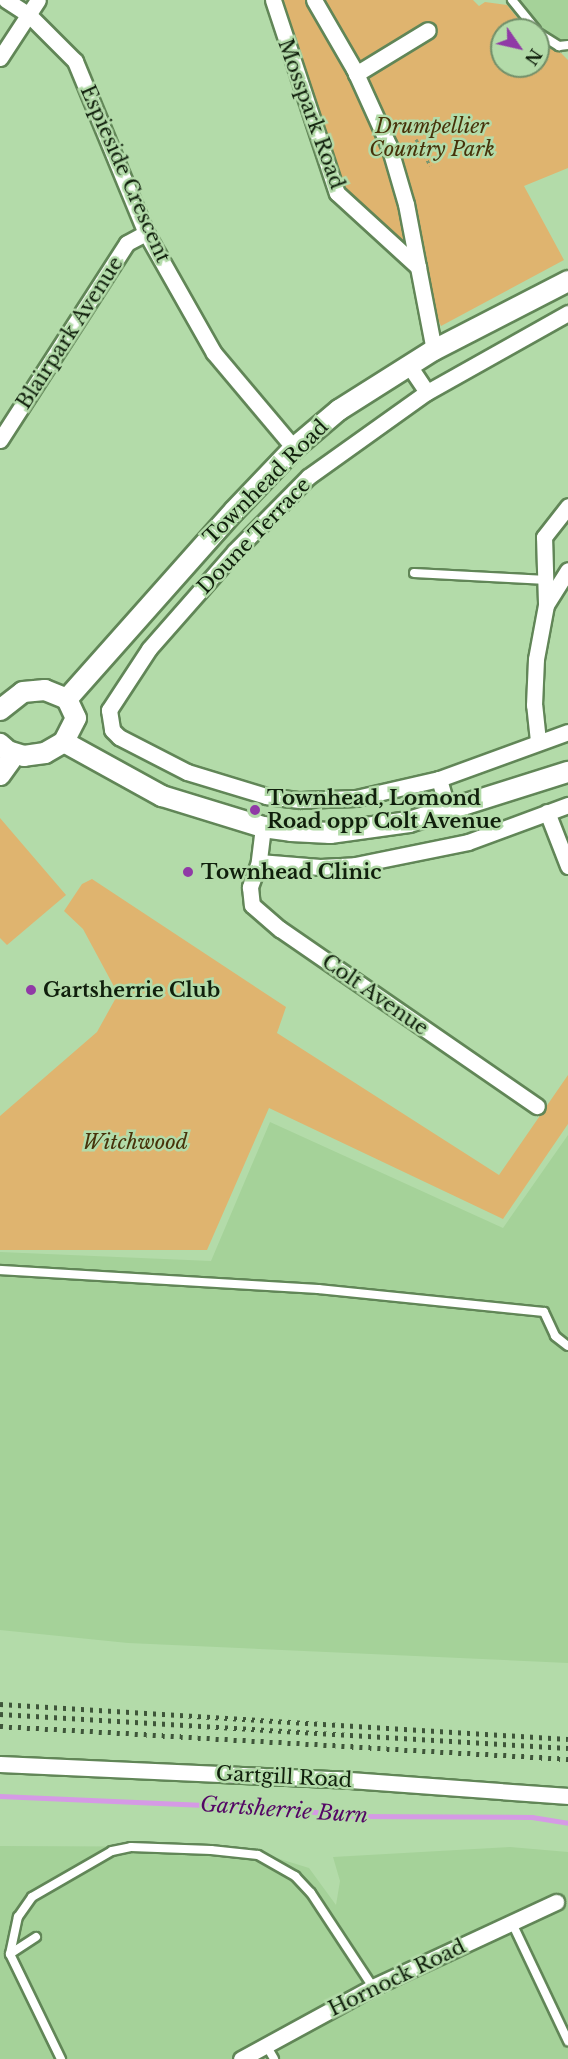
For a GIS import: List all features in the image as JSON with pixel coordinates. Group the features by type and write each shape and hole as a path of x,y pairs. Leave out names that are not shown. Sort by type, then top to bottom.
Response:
{"street":[{"name":"Espieside Crescent","path":"6,0 29,15 75,61 146,232 214,354 294,448"},
{"path":"0,58 38,0"},
{"name":"Mosspark Road","path":"273,0 337,194 418,267"},
{"path":"314,0 356,74 389,146 418,267 434,350"},
{"path":"356,74 428,30"},
{"name":"Blairpark Avenue","path":"0,440 127,243 146,232"},
{"name":"Townhead Road","path":"67,699 294,448 339,410 434,350 568,281"},
{"name":"Doune Terrace","path":"439,779 357,798 266,796 187,772 136,748 112,730 109,710 150,649 292,493 350,445 427,392 568,313"},
{"path":"410,367 427,392"},
{"path":"538,741 534,705 536,659 548,580 544,537 568,506"},
{"path":"546,605 568,570"},
{"path":"0,710 14,697 34,690 67,699 76,718 64,742 34,756 8,749 0,775"},
{"path":"448,811 439,779 538,741 568,732"},
{"path":"64,742 162,796 263,828 330,833 409,822 568,772"},
{"path":"259,862 320,867 395,859 468,842 568,805"},
{"path":"547,812 568,866"},
{"name":"Colt Avenue","path":"263,828 259,862 250,887 252,905 273,923 537,1106"},
{"name":"Gartgill Road","path":"0,1764 336,1779 568,1796"},
{"name":"Hornock Road","path":"241,2059 266,2043 373,1987 556,1902"}],"lane":[{"path":"512,0 526,18"},
{"path":"550,40 559,46 568,45"},
{"path":"414,573 548,580"},
{"path":"0,1270 318,1289 544,1312 555,1336 568,1346"},
{"path":"61,2059 10,1954 18,1917 32,1897 112,1851 131,1847 211,1850 258,1855 295,1876 311,1893 373,1987"},
{"path":"512,1923 568,2041"},
{"path":"10,1954 36,1937"},
{"path":"266,2043 274,2059"}],"path":[{"path":"416,139 430,165"}],"shaded area":[{"path":"516,0 568,0 568,45 550,35 550,18 533,18"},
{"path":"270,1122 503,1228 568,1135 568,1663 128,1643 0,1630 0,1252 211,1261"},
{"path":"0,1846 241,1847 309,1868 336,1905 340,1881 333,1857 510,1847 568,1852 568,2059 0,2059"}],"green space":[{"name":"Drumpellier Country Park","path":"268,0 473,0 479,6 485,2 507,5 517,18 490,18 490,78 550,78 550,49 561,53 568,60 568,168 524,186 564,260 441,326 409,256 345,195"},
{"path":"0,818 66,895 7,945 0,938"},
{"name":"Witchwood","path":"92,879 286,1007 277,1033 499,1175 568,1075 568,1124 503,1219 269,1108 207,1250 0,1250 0,1116 97,1032 118,994 83,929 64,911 82,884"}],"waterway":[{"name":"Gartsherrie Burn","path":"0,1796 275,1808 355,1816 532,1817 568,1823"}],"railway":[{"path":"0,1704 568,1739"},
{"path":"0,1714 568,1748"},
{"path":"0,1726 568,1759"}],"place":[{"name":"Townhead, Lomond Road opp Colt Avenue","path":"255,810"},
{"name":"Townhead Clinic","path":"188,872"},
{"name":"Gartsherrie Club","path":"31,990"}]}
